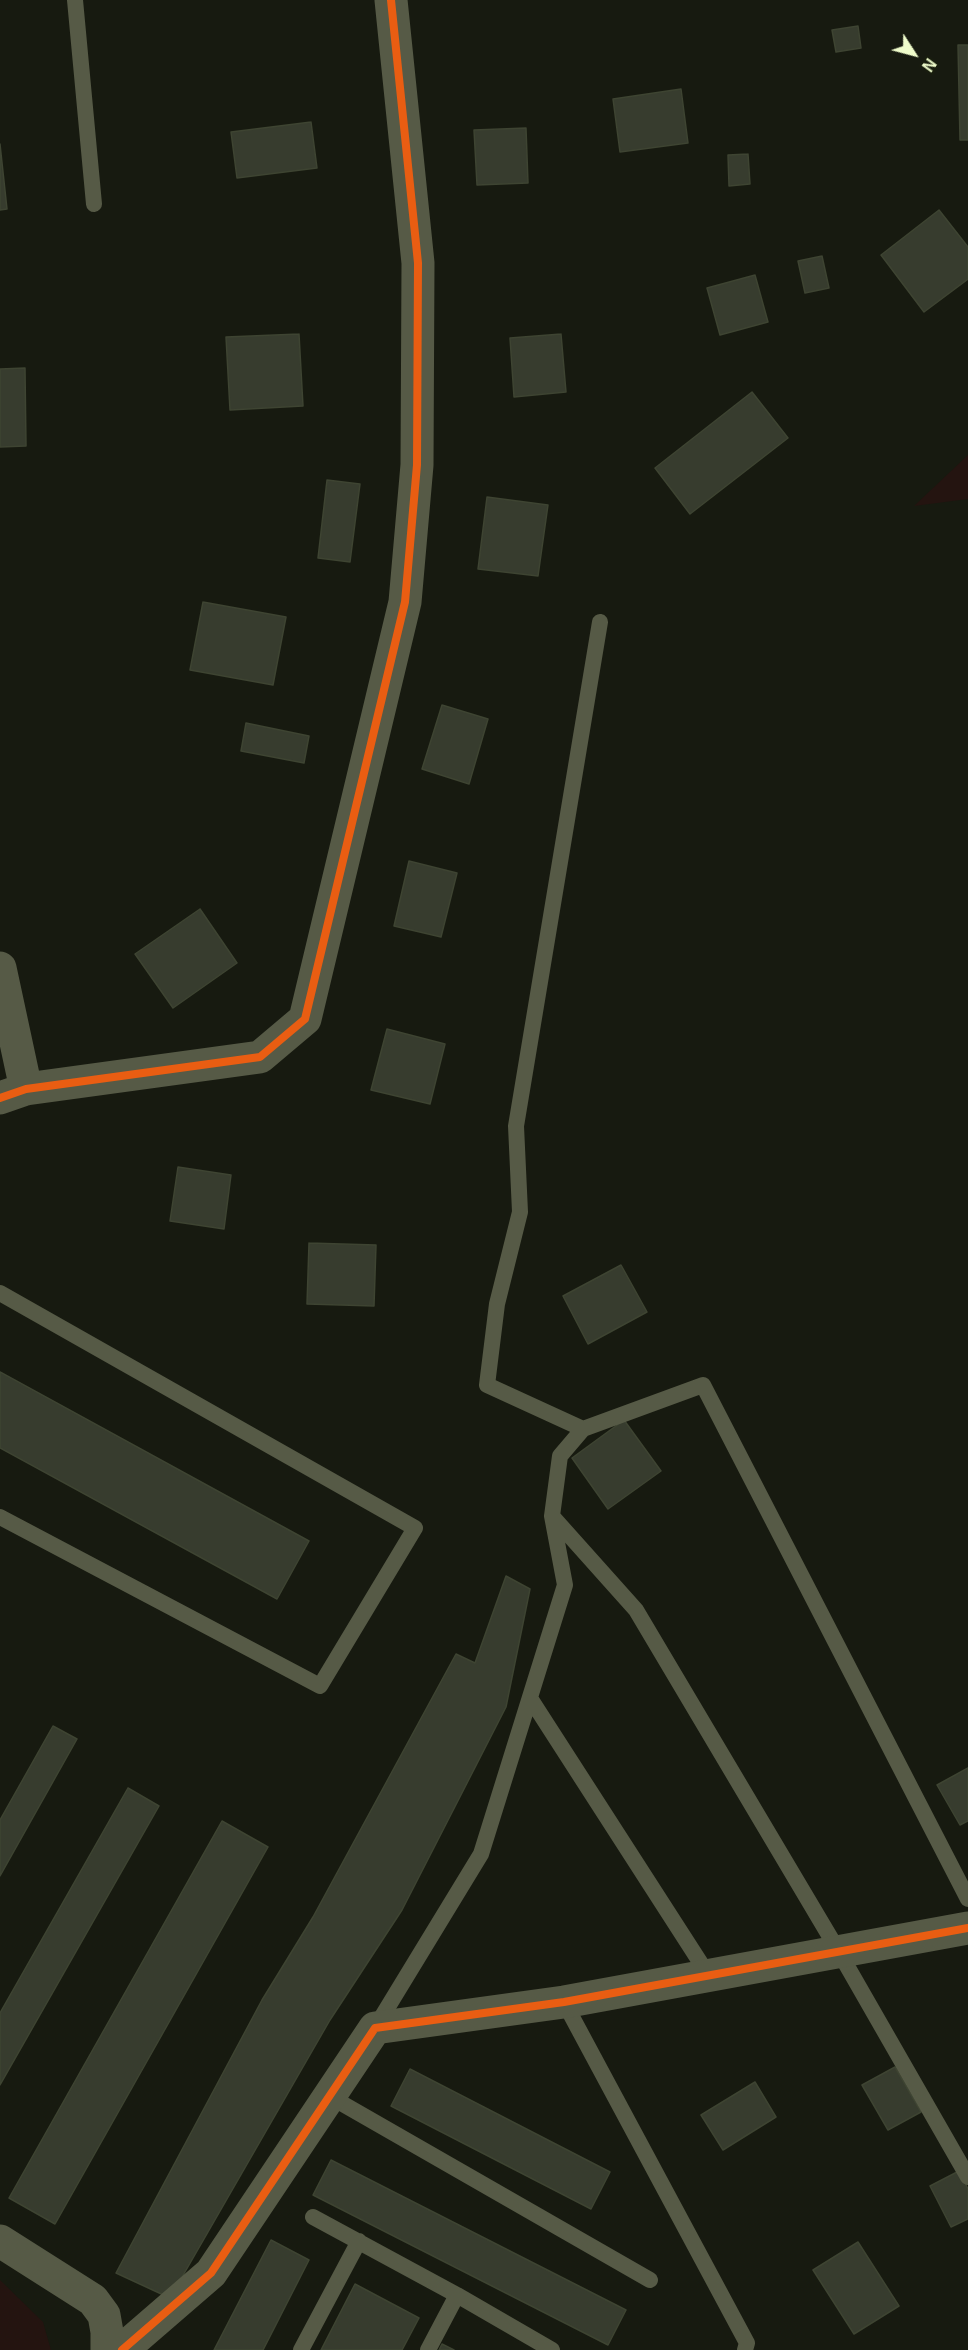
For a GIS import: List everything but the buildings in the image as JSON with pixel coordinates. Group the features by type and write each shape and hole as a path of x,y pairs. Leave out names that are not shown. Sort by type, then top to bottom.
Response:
{"street":[{"path":"0,968 13,1094 260,1057 305,1019 405,602 417,465 418,263 391,0"},
{"path":"122,2350 211,2273 375,2028 564,2002 968,1928"},
{"path":"0,2241 93,2300 104,2315 107,2332 106,2350"}],"lane":[{"path":"75,0 94,204"},
{"path":"583,1429 487,1385 497,1304 520,1212 516,1126 600,622"},
{"path":"0,1293 415,1528 320,1686 0,1517"},
{"path":"375,2028 481,1854 565,1585 552,1516 560,1456 583,1429 703,1385 968,1899"},
{"path":"552,1516 636,1610 839,1952 968,2177"},
{"path":"530,1698 709,1976"},
{"path":"564,2002 749,2348"},
{"path":"329,2097 650,2280"},
{"path":"314,2217 552,2350"},
{"path":"301,2350 359,2241"},
{"path":"428,2350 457,2295"}],"shaded area":[{"path":"968,455 968,499 914,506"},
{"path":"0,2280 43,2322 51,2350 0,2350"}],"cycle path":[{"path":"0,1098 26,1089 260,1057 305,1019 405,602 417,465 418,263 391,0"},
{"path":"122,2350 211,2273 375,2028 564,2002 968,1928"}]}
